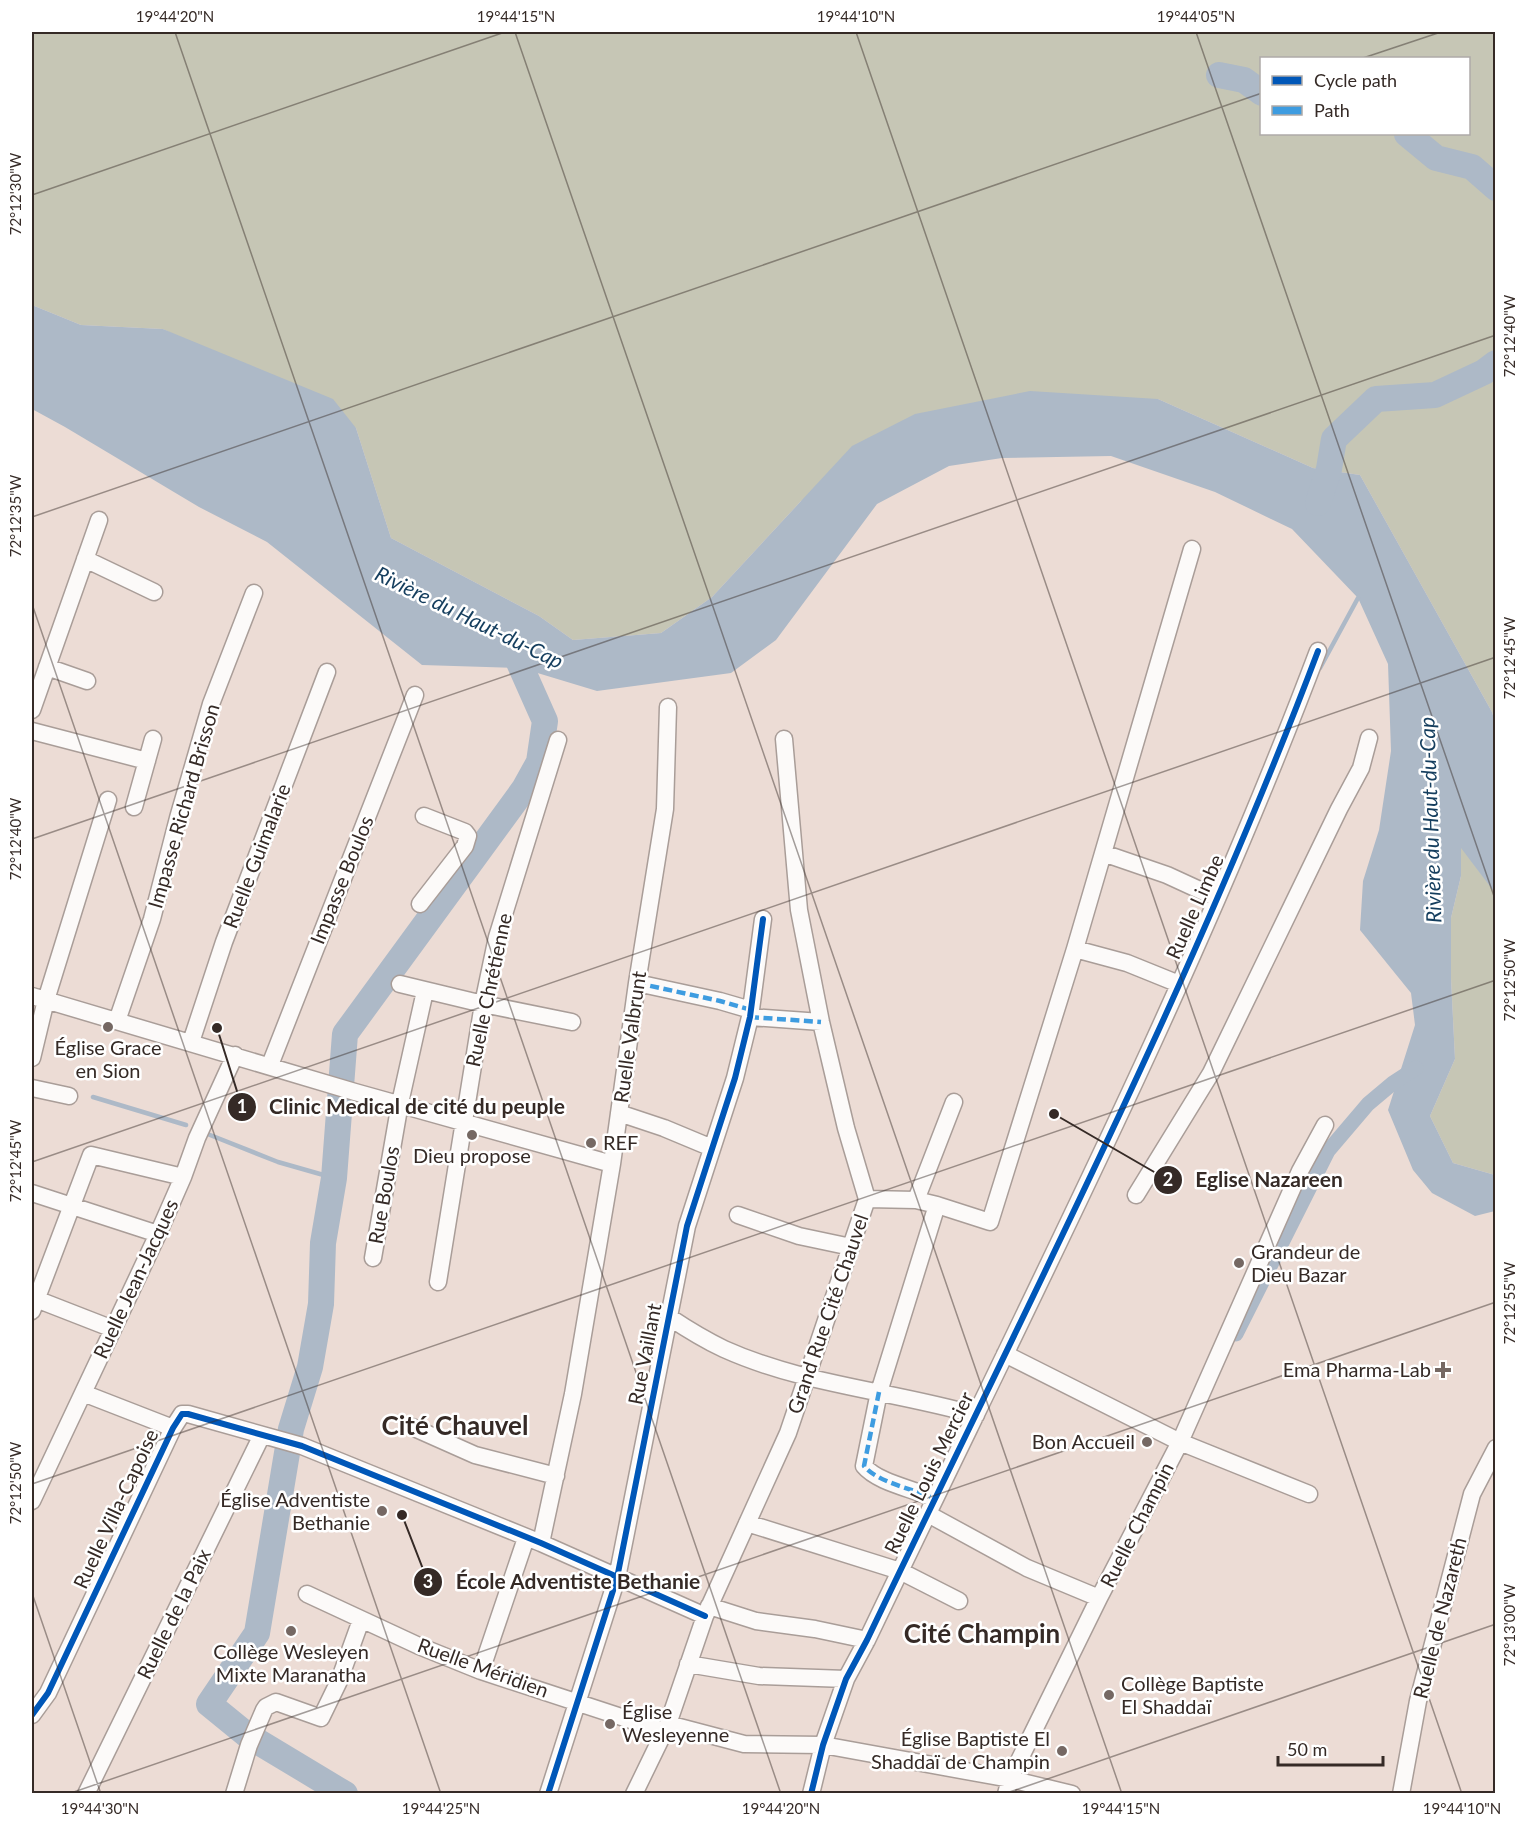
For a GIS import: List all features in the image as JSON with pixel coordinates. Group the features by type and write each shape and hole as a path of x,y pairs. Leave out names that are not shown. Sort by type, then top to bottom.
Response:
{"street":[{"path":"32,710 41,671 99,520"},
{"path":"867,1199 916,1200 990,1222 1075,949 1192,549"},
{"path":"85,559 154,591"},
{"name":"Impasse Richard Brisson","path":"117,1020 152,919 211,704 254,593"},
{"name":"Ruelle Limbe","path":"1093,1172 1217,898 1280,751 1318,651"},
{"path":"41,671 87,681"},
{"name":"Ruelle Guimalarie","path":"191,1042 224,942 327,672"},
{"name":"Impasse Boulos","path":"270,1065 415,695"},
{"name":"Ruelle Valbrunt","path":"481,1671 534,1541 556,1476 573,1394 612,1164 637,983 665,809 668,707"},
{"path":"32,731 147,761"},
{"path":"1136,1195 1211,1073 1339,808 1361,768 1369,738"},
{"path":"134,807 153,739"},
{"name":"Grand Rue Cité Chauvel","path":"634,1794 666,1727 707,1611 788,1433 867,1199 846,1128 821,1022 799,910 784,739"},
{"name":"Ruelle Chrétienne","path":"438,1282 483,1004 497,938 558,740"},
{"path":"32,1058 39,998 108,800"},
{"path":"420,904 465,846 467,839 465,832 424,816"},
{"path":"1103,853 1167,875 1217,898"},
{"name":"Rue Vaillant","path":"548,1794 617,1578 687,1226 735,1078 751,1013 762,919"},
{"path":"1075,949 1127,963 1179,984"},
{"path":"637,983 720,1001 751,1013 821,1022"},
{"path":"400,984 572,1022"},
{"name":"Rue Boulos","path":"373,1258 400,1103 425,991"},
{"path":"39,998 355,1092 612,1164"},
{"name":"Ruelle Jean-Jacques","path":"32,1502 158,1234 197,1138 235,1055"},
{"path":"32,1088 69,1096"},
{"path":"916,1200 954,1102"},
{"path":"619,1113 664,1128 712,1148"},
{"name":"Ruelle Champin","path":"1008,1786 1099,1598 1180,1442 1300,1172 1325,1125"},
{"path":"113,1329 34,1305 91,1155 183,1177"},
{"name":"Ruelle Louis Mercier","path":"811,1794 823,1745 846,1679 1093,1172"},
{"path":"32,1193 158,1234"},
{"path":"937,1205 879,1392 864,1466 868,1471 887,1481 918,1491 932,1506 1027,1568 1099,1598"},
{"path":"738,1215 799,1236 851,1247"},
{"path":"669,1317 696,1335 725,1349 807,1377 936,1403 976,1414"},
{"path":"1005,1354 1180,1442 1309,1494"},
{"path":"83,1392 173,1428"},
{"name":"Ruelle Villa-Capoise","path":"32,1715 48,1693 173,1428 182,1414 295,1444 465,1511 617,1578 707,1611 867,1640"},
{"path":"412,1427 475,1455 556,1476"},
{"name":"Ruelle de la Paix","path":"86,1794 262,1436"},
{"name":"Ruelle de Nazareth","path":"1401,1794 1418,1701 1472,1494 1496,1448"},
{"path":"747,1523 900,1571 959,1601"},
{"name":"Ruelle Méridien","path":"307,1594 419,1646 481,1671 666,1727 744,1744 823,1745 1008,1786 1072,1794"},
{"path":"234,1794 249,1744 266,1707 276,1702 321,1718 339,1681 361,1620"},
{"path":"688,1664 759,1676 846,1679"}],"green space":[{"path":"32,32 1495,32 1495,722 1492,712 1360,475 1313,468 1158,399 801,501 712,597 661,633 573,640 539,616 391,538 356,428 163,329 81,325 32,305"},
{"path":"1461,846 1495,893 1495,1175 1453,1163 1430,1116 1455,1059 1451,918 1461,876"}],"water":[{"name":"Rivière du Haut-du-Cap","path":"32,305 81,325 163,329 333,399 356,428 391,538 539,616 573,640 661,633 712,597 852,446 915,414 1030,391 1158,399 1313,468 1360,475 1492,712 1495,722 1495,893 1461,848 1461,876 1451,918 1455,1059 1430,1116 1453,1163 1495,1175 1495,1211 1475,1216 1432,1193 1413,1170 1388,1110 1415,1025 1411,993 1360,930 1363,881 1379,830 1391,751 1388,664 1358,598 1292,529 1215,492 1111,456 1002,458 949,466 877,504 776,640 731,673 597,691 521,668 422,665 267,542 199,507 32,409"}],"waterway":[{"path":"1219,75 1244,80 1260,92"},
{"path":"1408,135 1436,158 1472,167 1496,188"},
{"path":"1318,503 1329,469 1334,439 1376,399 1435,395 1484,372 1496,363"},
{"path":"1320,668 1358,598"},
{"name":"Rivière du Haut-du-Cap","path":"345,1794 247,1735 209,1704 257,1633 291,1429 310,1367 321,1304 323,1243 334,1178 345,1034 524,789 539,762 545,721 509,640"},
{"path":"1236,1334 1328,1151 1368,1104 1416,1068"},
{"path":"93,1097 186,1125"},
{"path":"205,1133 278,1162 334,1178"}],"marked path":[{"path":"637,983 751,1010"},
{"path":"750,1017 821,1022"},
{"path":"879,1392 864,1466 878,1477 935,1499"}],"cycle path":[{"path":"811,1794 823,1745 846,1679 1045,1273 1160,1027 1268,777 1318,651"},
{"path":"548,1794 617,1578 687,1226 735,1078 750,1017 763,919"},
{"path":"32,1715 48,1693 173,1428 182,1414 302,1446 541,1543 705,1616"}],"place":[{"name":"Église Grace en Sion","path":"108,1027"},
{"name":"Clinic Medical de cité du peuple","path":"217,1028"},
{"name":"Eglise Nazareen","path":"1054,1114"},
{"name":"Dieu propose","path":"472,1135"},
{"name":"REF","path":"591,1143"},
{"name":"Grandeur de Dieu Bazar","path":"1239,1263"},
{"name":"Ema Pharma-Lab","path":"1443,1370"},
{"name":"Bon Accueil","path":"1147,1442"},
{"name":"Église Adventiste Bethanie","path":"382,1511"},
{"name":"École Adventiste Bethanie","path":"402,1515"},
{"name":"Collège Wesleyen Mixte Maranatha","path":"291,1631"},
{"name":"Collège Baptiste El Shaddaï","path":"1109,1695"},
{"name":"Église Wesleyenne","path":"610,1724"},
{"name":"Église Baptiste El Shaddaï de Champin","path":"1062,1751"}],"district":[{"name":"Cité Chauvel","path":"455,1426"},
{"name":"Cité Champin","path":"982,1634"}]}
